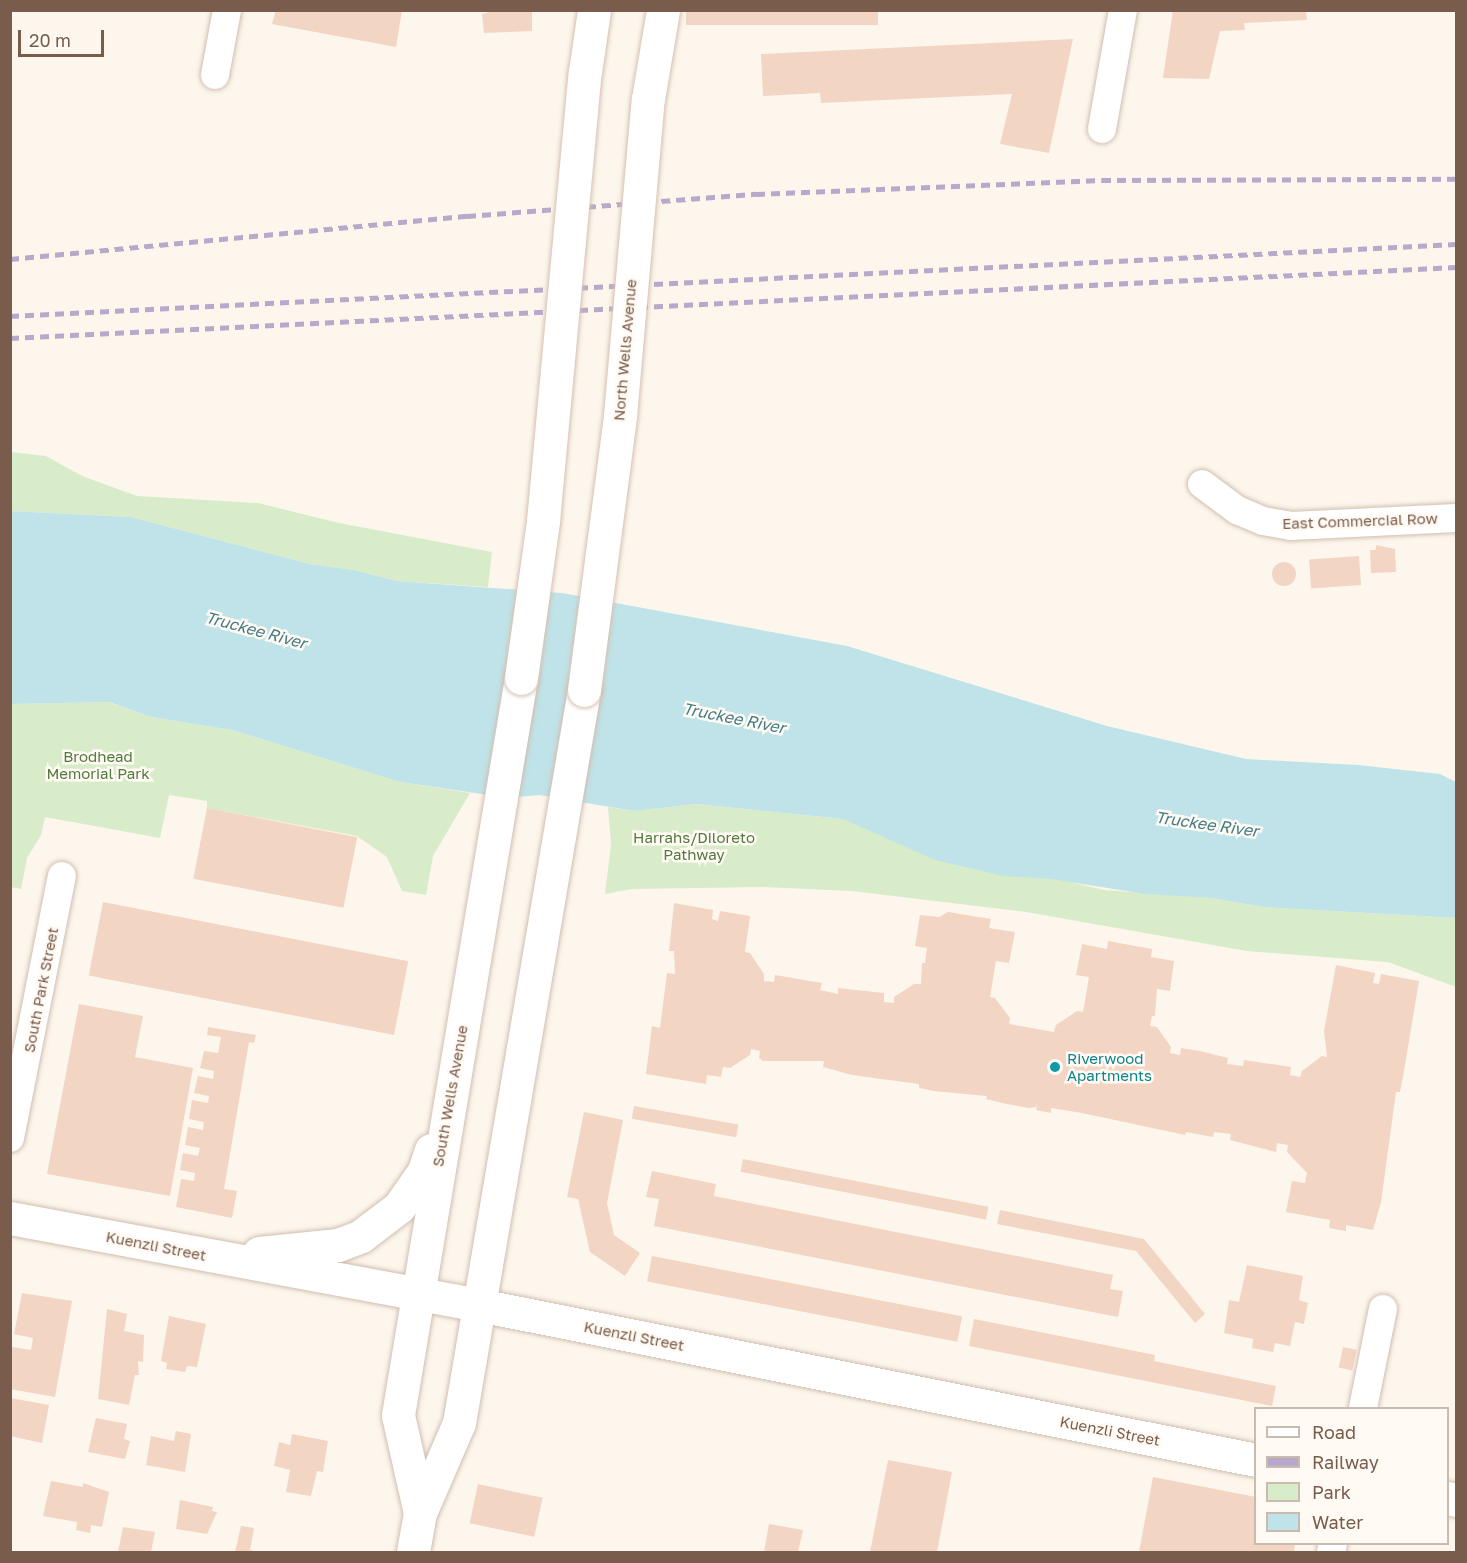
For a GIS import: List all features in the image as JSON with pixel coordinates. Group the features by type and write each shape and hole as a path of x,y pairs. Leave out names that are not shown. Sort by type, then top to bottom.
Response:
{"main road":[{"name":"South Wells Avenue","path":"420,1513 398,1415 521,678 543,521 584,84 594,10"},
{"name":"North Wells Avenue","path":"584,690 620,416 648,99 663,10"},
{"name":"South Wells Avenue","path":"413,1552 420,1513 459,1424 584,690"},
{"path":"201,1255 292,1252 338,1245 379,1225 399,1207 424,1171 451,1091"},
{"name":"Kuenzli Street","path":"10,1218 478,1305 1254,1460"}],"street":[{"path":"215,75 227,10"},
{"path":"1102,129 1123,10"},
{"name":"East Commercial Row","path":"1202,484 1237,510 1263,521 1292,526 1456,518"},
{"name":"South Park Street","path":"10,1138 62,876"},
{"path":"1363,1407 1383,1310"}],"green space":[{"path":"11,452 46,456 82,476 137,496 258,503 339,523 492,552 488,587 397,581 354,570 310,564 131,517 11,511"},
{"name":"Brodhead Memorial Park","path":"108,702 151,717 232,730 400,782 470,793 433,856 426,895 402,891 387,857 357,836 207,808 207,801 169,795 160,838 45,817 41,835 27,858 21,889 11,887 10,704"},
{"name":"Harrahs/Diloreto Pathway","path":"697,804 843,819 885,837 1104,890 1212,898 1263,907 1456,918 1456,987 1388,962 1247,951 1026,912 852,891 763,887 632,889 605,894 611,845 608,807 634,811"}],"water":[{"name":"Truckee River","path":"10,511 131,517 310,564 354,570 397,581 562,593 847,646 1107,726 1246,759 1358,765 1440,774 1456,782 1456,918 1263,907 1212,898 1145,894 1051,879 1003,876 935,860 843,819 697,804 634,811 539,795 509,798 400,782 232,730 151,717 109,702 11,704"}],"building":[{"path":"276,10 402,10 396,47 272,24"},
{"path":"498,10 532,10 532,31 484,33 482,14"},
{"path":"686,10 878,10 878,25 686,25"},
{"path":"1173,10 1306,10 1307,20 1244,23 1245,30 1220,31 1209,79 1163,78"},
{"path":"1073,39 1049,153 1000,144 1012,94 821,103 820,93 763,96 761,54"},
{"path":"1376,545 1395,549 1396,572 1371,573 1370,550 1376,550"},
{"path":"1359,556 1361,585 1311,588 1309,559"},
{"path":"1284,562 1293,565 1296,574 1293,583 1284,586 1275,583 1272,574 1275,565"},
{"path":"207,808 357,837 343,908 193,879"},
{"path":"103,902 408,961 394,1035 89,976"},
{"name":"Riverwood Apartments","path":"674,903 713,910 712,919 718,921 720,911 750,916 745,952 750,953 764,974 764,981 774,982 775,975 822,983 820,990 838,994 838,988 884,993 884,1002 894,1003 894,997 914,984 921,984 922,963 925,963 927,948 915,946 920,915 939,917 948,912 991,919 989,928 1015,932 1009,963 996,961 990,997 995,998 1010,1018 1009,1024 1054,1032 1056,1025 1077,1011 1083,1012 1089,977 1076,975 1082,944 1107,949 1108,941 1152,949 1151,957 1174,961 1170,991 1157,989 1155,1016 1152,1016 1150,1026 1157,1027 1171,1047 1170,1053 1180,1055 1181,1048 1228,1058 1227,1064 1243,1066 1244,1060 1291,1067 1290,1075 1300,1077 1302,1071 1322,1056 1327,1057 1324,1031 1336,965 1375,973 1373,983 1379,984 1381,974 1419,981 1400,1092 1396,1092 1381,1202 1373,1230 1346,1225 1346,1231 1329,1228 1330,1220 1286,1212 1292,1181 1305,1183 1307,1173 1287,1152 1288,1145 1277,1143 1276,1152 1230,1140 1231,1134 1214,1132 1213,1137 1186,1132 1185,1135 1082,1113 1051,1108 1051,1113 1036,1110 1038,1100 1036,1107 1029,1108 986,1099 987,1096 934,1091 919,1088 919,1084 852,1075 823,1067 824,1061 763,1061 759,1058 760,1051 751,1049 750,1055 730,1068 723,1067 721,1077 707,1075 706,1084 646,1074 652,1026 660,1028 667,973 675,974 674,951 669,951"},
{"path":"79,1004 143,1016 135,1057 193,1068 170,1196 47,1174"},
{"path":"208,1027 256,1035 254,1043 249,1042 224,1189 237,1191 232,1218 176,1207 181,1179 194,1181 195,1173 180,1170 183,1153 198,1156 200,1148 185,1145 188,1127 203,1130 204,1122 189,1119 192,1100 208,1103 209,1096 194,1093 198,1076 213,1079 214,1071 200,1068 204,1051 218,1053 221,1037 207,1035"},
{"path":"634,1106 738,1124 736,1137 632,1119"},
{"path":"584,1112 623,1120 607,1203 614,1235 640,1253 625,1276 590,1252 578,1199 567,1197"},
{"path":"743,1159 988,1207 986,1219 741,1172"},
{"path":"652,1171 716,1184 714,1196 1113,1275 1110,1289 1123,1291 1118,1317 654,1226 659,1199 646,1197"},
{"path":"1000,1210 1144,1239 1205,1314 1195,1323 1136,1251 997,1224"},
{"path":"652,1256 962,1316 957,1342 647,1282"},
{"path":"1247,1265 1303,1276 1299,1300 1308,1303 1304,1324 1295,1322 1290,1346 1275,1343 1273,1352 1252,1348 1253,1339 1224,1333 1229,1300 1239,1302"},
{"path":"22,1293 72,1301 55,1397 10,1389 12,1347 31,1350 33,1338 14,1334"},
{"path":"107,1309 127,1314 124,1331 144,1335 143,1362 138,1361 139,1375 135,1375 129,1405 98,1399"},
{"path":"169,1316 206,1324 197,1367 187,1366 185,1372 166,1369 167,1363 161,1361"},
{"path":"974,1319 1155,1355 1154,1361 1276,1386 1272,1406 969,1346"},
{"path":"1343,1347 1357,1350 1352,1370 1339,1368"},
{"path":"10,1398 49,1405 42,1443 10,1436"},
{"path":"96,1418 127,1424 124,1439 130,1441 125,1459 88,1452"},
{"path":"176,1431 191,1434 185,1472 146,1465 151,1436 174,1441"},
{"path":"292,1434 328,1441 323,1472 317,1471 311,1496 286,1492 290,1470 274,1466 279,1442 290,1445"},
{"path":"888,1460 952,1472 937,1552 870,1552"},
{"path":"1153,1477 1254,1497 1254,1545 1295,1545 1294,1552 1139,1552"},
{"path":"51,1481 83,1487 83,1483 109,1492 102,1527 91,1525 90,1533 76,1530 77,1522 43,1516"},
{"path":"478,1484 543,1498 534,1537 470,1523"},
{"path":"180,1500 213,1507 212,1511 217,1512 207,1534 176,1529"},
{"path":"769,1524 803,1530 798,1552 764,1552"},
{"path":"241,1526 254,1528 250,1550 258,1552 235,1552"},
{"path":"123,1527 155,1532 151,1552 118,1552"}],"railway":[{"path":"10,259 467,216 756,194 1102,180 1456,179"},
{"path":"10,316 1456,244"},
{"path":"10,338 1456,267"}],"place":[{"name":"Riverwood Apartments","path":"1055,1067"}]}
